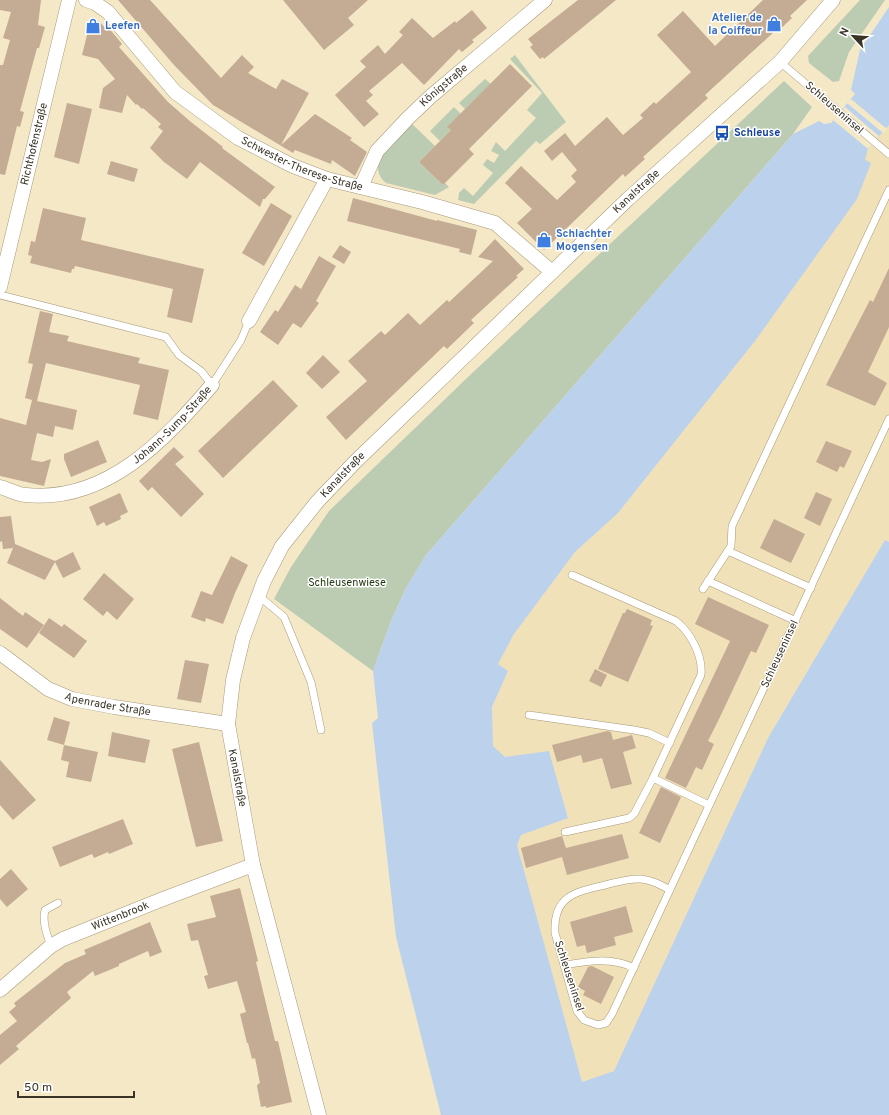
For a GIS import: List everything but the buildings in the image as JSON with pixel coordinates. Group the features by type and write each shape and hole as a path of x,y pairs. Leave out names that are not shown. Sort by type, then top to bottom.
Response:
{"street":[{"name":"Richthofenstraße","path":"0,287 69,0"},
{"name":"Schwester-Therese-Straße","path":"86,0 95,3 108,12 175,92 218,125 260,151 327,179 422,202 495,223 552,272"},
{"name":"Königstraße","path":"361,188 377,151 408,118 430,97 545,0"},
{"name":"Kanalstraße","path":"319,1115 253,865 228,724 233,680 241,645 259,596 282,546 318,502 355,462 628,199 780,62 833,0"},
{"name":"Johann-Sump-Straße","path":"249,322 327,179"},
{"name":"Johann-Sump-Straße","path":"0,487 25,496 48,495 76,491 98,485 119,474 135,461 189,411 212,385"},
{"name":"Apenrader Straße","path":"0,653 48,689 66,697 114,707 228,724"},
{"name":"Wittenbrook","path":"0,990 51,946 63,939 163,898 253,865"}],"lane":[{"name":"Schleuseninsel","path":"780,62 874,143 889,154"},
{"path":"703,589 731,546 732,526 889,190"},
{"path":"0,295 166,337 179,355 201,370 212,385"},
{"name":"Johann-Sump-Straße","path":"212,385 242,340 249,322"},
{"name":"Schleuseninsel","path":"670,890 654,882 632,879 574,892 566,897 561,904 554,922 555,933 565,964 577,1011 584,1020 598,1025 606,1022 612,1014 796,621 889,419"},
{"path":"728,551 811,588"},
{"path":"565,832 628,818 634,814 654,778 701,675 701,660 691,640 681,625 676,621 572,575"},
{"path":"708,581 796,621"},
{"path":"259,596 284,617 311,682 321,730"},
{"path":"529,715 634,730 648,733 670,743"},
{"path":"654,778 709,805"},
{"path":"51,946 45,930 43,916 45,910 58,903"},
{"path":"565,964 613,961 624,963 634,968"}],"shaded area":[{"path":"889,125 889,542 885,540 768,738 614,1071 582,1082 517,845 521,835 568,817 549,751 505,757 493,746 492,707 508,671 498,664 514,634 575,552 618,513 755,341 865,160 868,149"}],"green space":[{"path":"860,0 885,0 849,52 839,81 833,82 809,63 808,56"},
{"path":"515,55 566,122 540,144 536,141 474,204 458,200 459,193 464,188 473,196 493,173 483,165 487,159 494,163 499,155 491,151 496,142 505,151 536,118 527,110 542,93 510,59"},
{"path":"485,79 491,84 465,109 459,103"},
{"name":"Schleusenwiese","path":"784,81 812,107 793,134 426,555 406,588 391,621 373,671 274,599 291,567 329,511 468,377"},
{"path":"454,107 461,114 448,127 451,130 440,141 430,131"},
{"path":"410,122 435,146 419,162 443,185 445,183 449,187 435,195 386,183 380,175 378,167 384,151"}],"water":[{"path":"889,7 889,125 868,149 865,160 871,163 857,199 755,341 618,513 575,552 514,634 498,664 508,671 492,707 493,746 505,757 549,751 568,818 521,835 517,845 582,1082 614,1071 768,738 885,540 889,542 889,1115 441,1115 396,937 372,723 378,718 373,671 391,621 406,588 426,555 793,134 819,121 824,124 831,123 855,94 851,90 860,50"}],"pier":[{"path":"851,99 887,129 883,133 847,103"},
{"path":"845,107 879,136 868,149 833,120"}],"place":[{"name":"Atelier de la Coiffeur","path":"774,24"},
{"name":"Leefen","path":"93,26"},
{"name":"Schleuse","path":"722,133"},
{"name":"Schlachter Mogensen","path":"544,240"}]}
